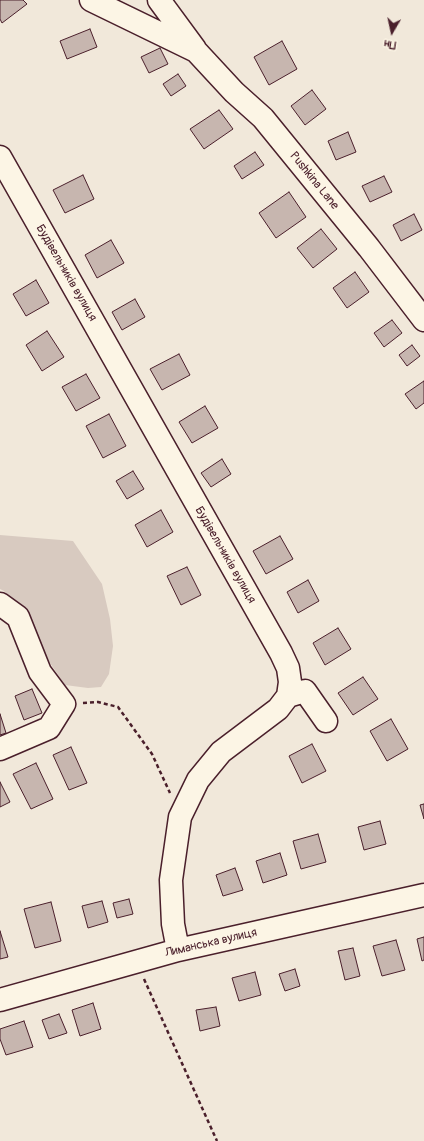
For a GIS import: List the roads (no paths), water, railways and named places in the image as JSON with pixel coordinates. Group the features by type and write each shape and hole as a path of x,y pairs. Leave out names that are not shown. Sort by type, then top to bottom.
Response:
{"street":[{"name":"Pushkina Lane","path":"91,0 196,51"},
{"name":"Pushkina Lane","path":"159,0 196,51 234,92 263,118 369,248 424,320"},
{"name":"Будівельників вулиця","path":"0,157 281,653 288,668 290,682 288,696"},
{"path":"0,604 18,617 40,672 64,704 48,728 0,749"},
{"path":"178,950 173,924 171,880 180,817 198,780 221,752 278,709 288,696 305,691 326,721"},
{"name":"Лиманська вулиця","path":"0,1000 178,950 424,895"}]}
